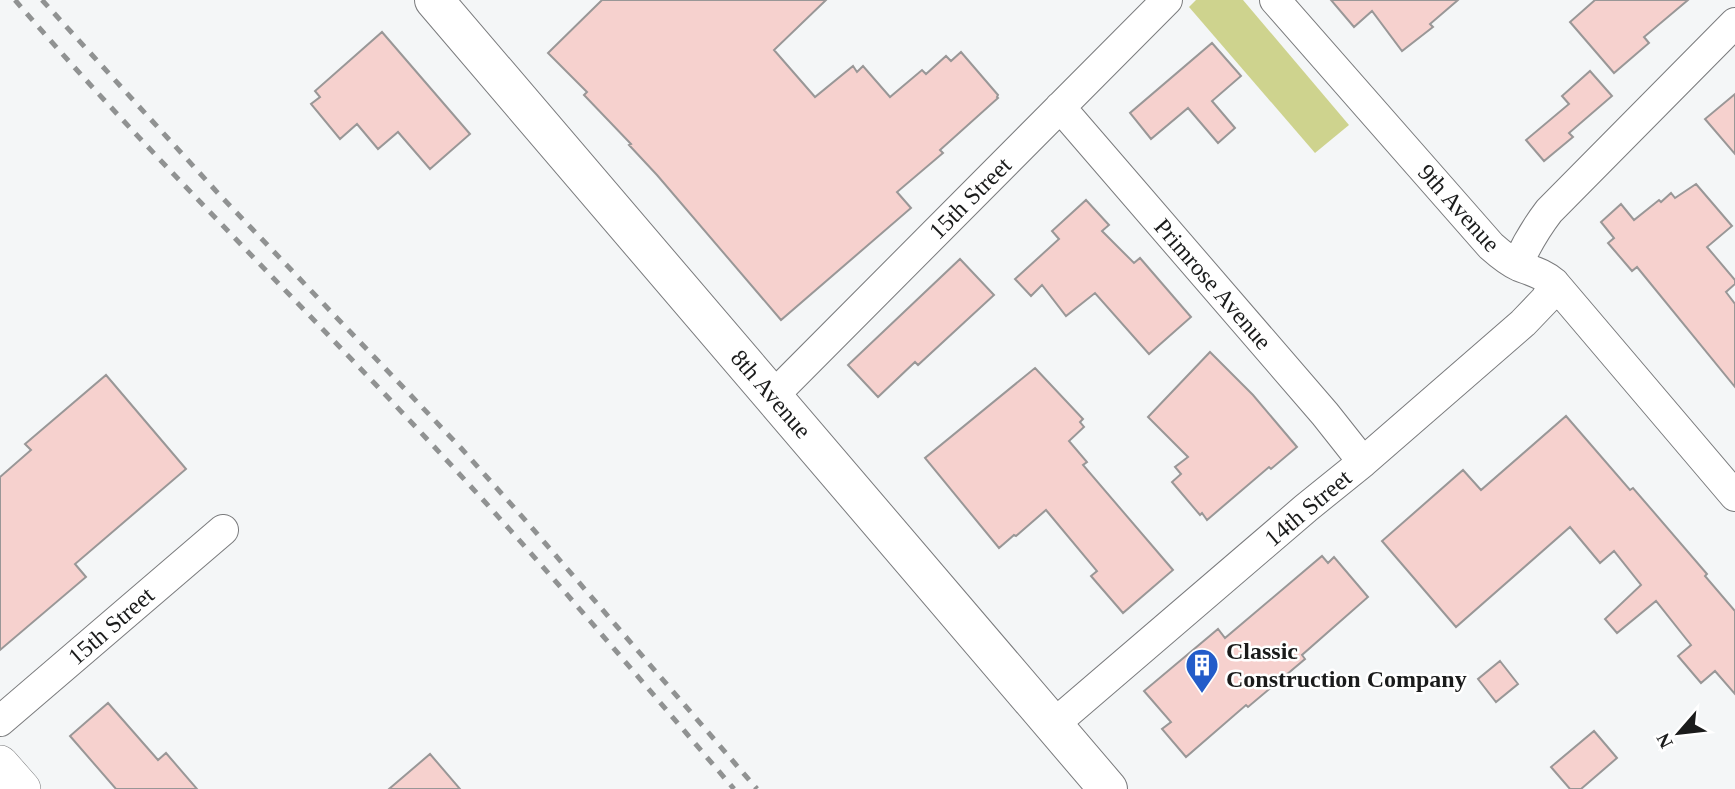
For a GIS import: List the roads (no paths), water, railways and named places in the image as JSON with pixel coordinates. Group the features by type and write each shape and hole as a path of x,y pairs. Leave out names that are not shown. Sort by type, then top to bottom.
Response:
{"main road":[{"name":"8th Avenue","path":"434,0 1108,789"}],"street":[{"name":"15th Street","path":"773,396 1167,0"},
{"name":"9th Avenue","path":"1275,0 1491,246 1504,258 1547,277 1554,283 1735,496"},
{"path":"1517,265 1537,226 1549,211 1735,23"},
{"name":"Primrose Avenue","path":"1060,107 1325,414 1363,462"},
{"name":"14th Street","path":"1053,725 1525,321 1546,299 1554,283"},
{"name":"15th Street","path":"0,721 223,530"},
{"path":"0,764 22,789"}],"railway":[{"path":"15,0 167,167 466,481 734,789"},
{"path":"42,0 216,191 461,448 757,789"}],"place":[{"name":"Classic Construction Company","path":"1202,695"}]}
